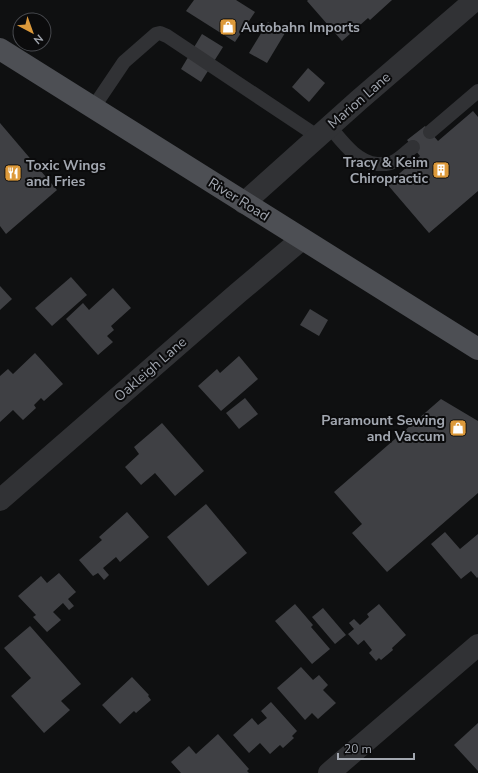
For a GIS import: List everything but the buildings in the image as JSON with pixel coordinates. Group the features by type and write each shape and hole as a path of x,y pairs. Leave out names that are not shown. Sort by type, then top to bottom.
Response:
{"main road":[{"name":"River Road","path":"3,54 93,108 478,349"}],"street":[{"name":"Marion Lane","path":"244,202 323,131 475,0"},
{"name":"Oakleigh Lane","path":"0,500 227,302 302,239"},
{"path":"329,773 478,645"}],"lane":[{"path":"93,108 124,62 156,34 160,34 323,131 356,155 373,164 392,163 413,147"},
{"path":"430,132 478,91"}],"place":[{"name":"Autobahn Imports","path":"228,27"},
{"name":"Tracy & Keim Chiropractic","path":"441,170"},
{"name":"Toxic Wings and Fries","path":"13,173"},
{"name":"Paramount Sewing and Vaccum","path":"458,428"}]}
